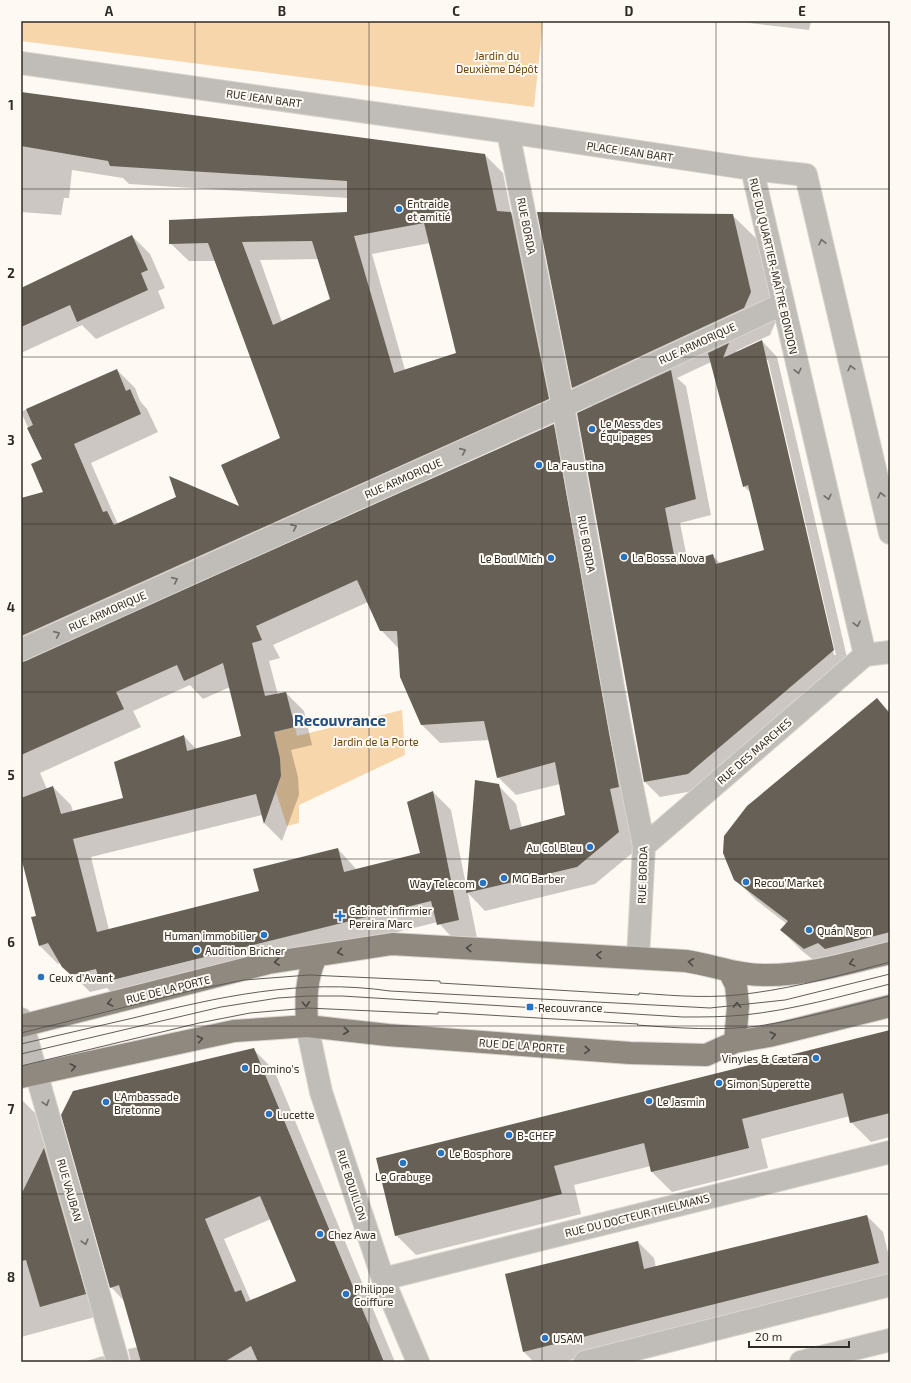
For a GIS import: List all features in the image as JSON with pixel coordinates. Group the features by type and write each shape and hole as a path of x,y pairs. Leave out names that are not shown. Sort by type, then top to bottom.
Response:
{"main road":[{"name":"RUE DE LA PORTE","path":"22,1023 268,963 316,957 392,944 692,962 711,965 728,971 766,976 818,971 890,953"},
{"path":"307,1026 306,987 310,969 316,957"},
{"path":"728,971 736,985 738,1006 735,1042"},
{"name":"RUE DE LA PORTE","path":"29,1075 234,1031 307,1026 388,1035 630,1053 706,1054 735,1042 769,1036 890,1006"}],"street":[{"name":"RUE JEAN BART","path":"21,63 508,132"},
{"name":"PLACE JEAN BART","path":"508,132 752,169"},
{"name":"RUE BORDA","path":"508,132 562,406 621,732 644,846 638,958"},
{"name":"RUE DU QUARTIER-MAÎTRE BONDON","path":"865,655 752,169 806,175 890,533"},
{"name":"RUE ARMORIQUE","path":"21,650 562,406 783,304"},
{"path":"865,655 890,652"},
{"name":"RUE DES MARCHES","path":"644,846 865,655"},
{"name":"RUE VAUBAN","path":"22,1023 29,1075 118,1362"},
{"name":"RUE BOUILLON","path":"307,1026 321,1092 383,1278 418,1362"},
{"name":"RUE DU DOCTEUR THIELMANS","path":"383,1278 890,1152"},
{"path":"585,1362 890,1285"},
{"path":"801,1362 890,1340"}],"green space":[{"name":"Jardin du Deuxième Dépôt","path":"21,21 543,21 534,107 21,41"},
{"name":"Jardin de la Porte","path":"402,710 405,755 299,805 299,823 287,826 276,792 281,776 280,758 274,732 295,727 297,736"}],"building":[{"path":"21,92 485,154 497,211 511,212 549,399 21,636 21,498 43,492 31,464 42,459 27,428 33,425 26,409 117,369 126,391 130,389 141,414 74,444 103,512 107,511 114,525 176,497 169,476 239,506 221,465 280,438 208,243 169,244 169,220 347,212 347,181 110,166 108,161 21,146","holes":["424,223 456,353 394,373 354,236","312,241 330,299 273,325 242,242"]},
{"path":"537,212 733,214 751,292 744,308 572,388"},
{"path":"132,235 148,270 141,273 148,290 77,322 70,305 21,327 21,288"},
{"path":"762,340 834,650 688,774 644,782 577,413 671,370 696,499 665,508 676,565 713,554 716,564 764,550 748,485 743,487 708,353 729,343 723,358"},
{"path":"554,424 619,787 610,789 619,832 577,867 466,893 475,780 499,784 510,830 565,815 555,762 497,778 484,721 421,725 400,677 397,631 380,631 357,580 256,626 262,640 252,643 265,696 286,692 295,727 274,732 280,758 281,776 264,824 256,794 73,839 97,932 259,891 253,869 338,848 344,872 420,853 407,802 433,791 459,920 437,925 431,901 100,983 96,969 71,975 62,967 48,943 39,946 31,917 36,916 21,857 21,798 53,786 61,814 123,798 114,762 184,735 187,751 241,736 223,663 184,681 177,665 116,692 124,709 21,755 21,662"},
{"path":"877,698 890,714 890,932 825,949 818,943 804,949 780,930 788,921 734,880 723,853 724,836 747,806"},
{"path":"890,1030 890,1113 850,1123 843,1093 742,1119 749,1148 651,1172 644,1143 554,1166 562,1194 395,1236 376,1158"},
{"path":"254,1048 384,1362 258,1362 251,1346 224,1362 141,1362 119,1285 110,1288 61,1115 73,1091","holes":["260,1196 296,1281 246,1302 241,1290 235,1292 205,1219"]},
{"path":"44,1148 86,1294 40,1307 26,1260 21,1261 21,1195"},
{"path":"867,1215 879,1263 523,1352 505,1274 638,1241 644,1269"}],"tram line":[{"path":"21,1033 194,990 244,980 309,975 440,981 440,983 639,995 639,993 682,996 724,996 770,990 822,980 890,962"},
{"path":"21,1044 197,1003 292,988 357,988 710,1008 785,1000 890,974"},
{"path":"21,1054 221,1007 278,998 342,996 683,1017 714,1017 781,1010 890,984"},
{"path":"21,1066 199,1023 250,1013 308,1008 438,1014 438,1012 668,1027 744,1028 792,1020 890,996"}],"place":[{"name":"Entraide et amitié","path":"399,209"},
{"name":"Le Mess des Équipages","path":"592,429"},
{"name":"La Faustina","path":"539,465"},
{"name":"La Bossa Nova","path":"624,557"},
{"name":"Le Boul Mich","path":"551,558"},
{"name":"Au Col Bleu","path":"590,847"},
{"name":"MG Barber","path":"504,878"},
{"name":"Recou'Market","path":"746,882"},
{"name":"Way Telecom","path":"483,883"},
{"name":"Cabinet infirmier Pereira Marc","path":"340,916"},
{"name":"Quán Ngon","path":"809,930"},
{"name":"Human immobilier","path":"264,935"},
{"name":"Audition Bricher","path":"197,950"},
{"name":"Ceux d'Avant","path":"41,977"},
{"name":"Recouvrance","path":"530,1007"},
{"name":"Vinyles & Cætera","path":"816,1058"},
{"name":"Domino's","path":"245,1068"},
{"name":"Simon Superette","path":"719,1083"},
{"name":"Le Jasmin","path":"649,1101"},
{"name":"L'Ambassade Bretonne","path":"106,1102"},
{"name":"Lucette","path":"269,1114"},
{"name":"B-CHEF","path":"509,1135"},
{"name":"Le Bosphore","path":"441,1153"},
{"name":"Le Grabuge","path":"403,1163"},
{"name":"Chez Awa","path":"320,1234"},
{"name":"Philippe Coiffure","path":"346,1294"},
{"name":"USAM","path":"545,1338"}],"district":[{"name":"Recouvrance","path":"340,720"}]}
